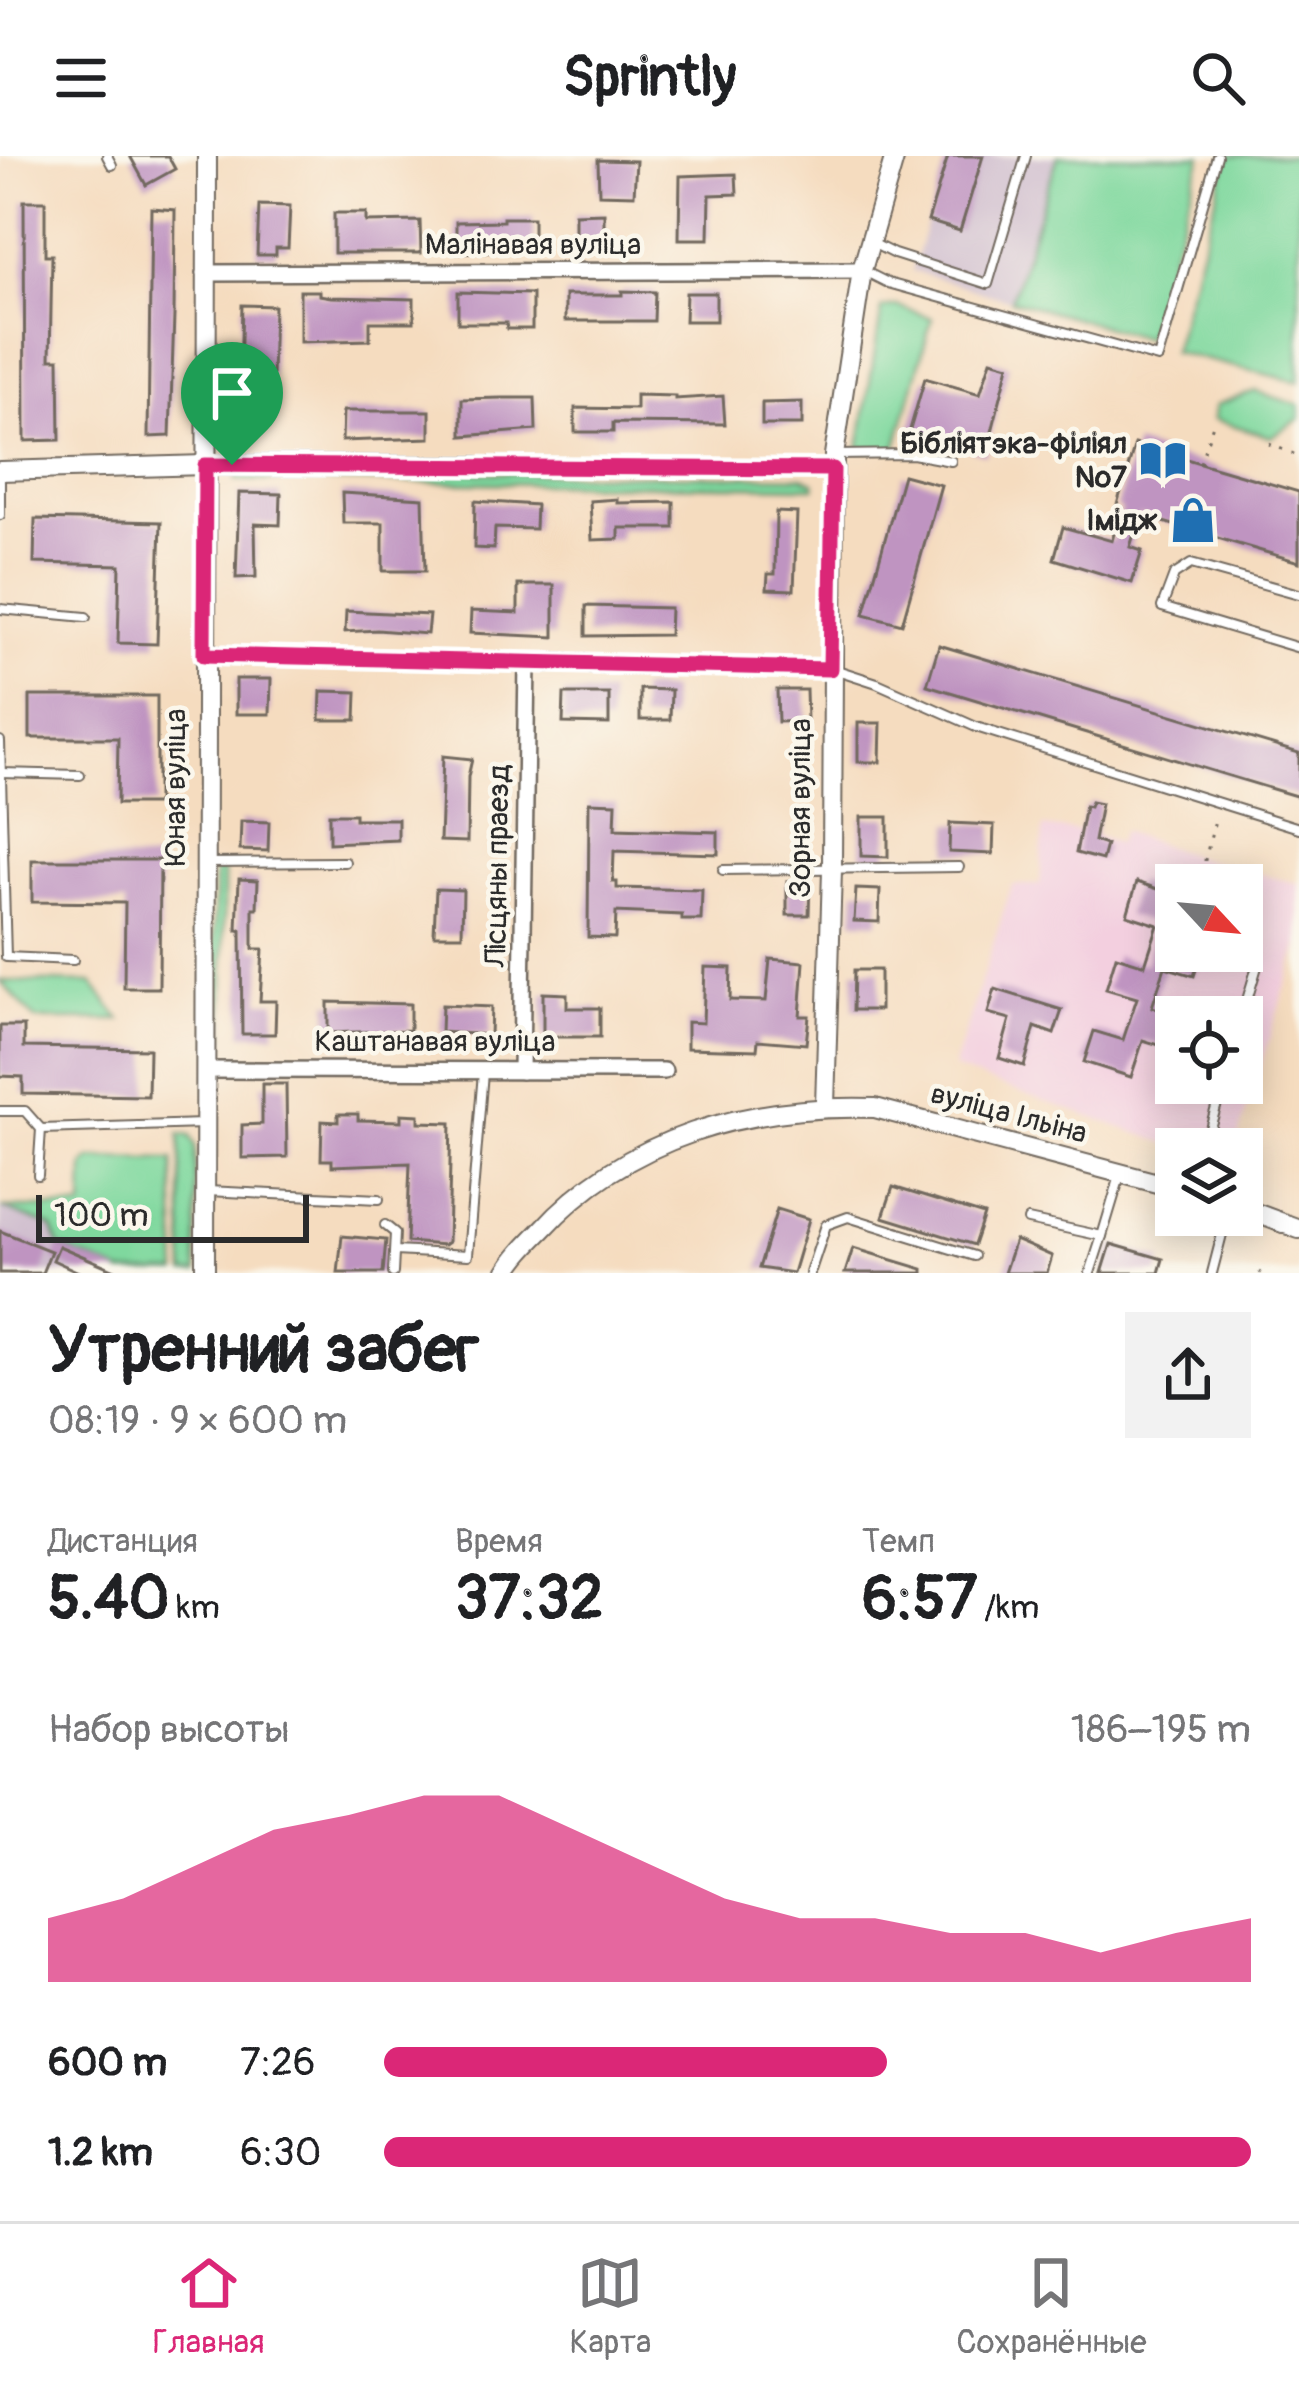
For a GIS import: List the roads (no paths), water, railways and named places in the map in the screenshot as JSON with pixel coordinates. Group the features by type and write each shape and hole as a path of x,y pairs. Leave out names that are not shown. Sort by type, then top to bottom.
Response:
{"street":[{"name":"Юная вуліца","path":"205,1273 207,156"},
{"name":"Зорная вуліца","path":"825,1106 832,870 833,462 862,270 895,156"},
{"name":"Малінавая вуліца","path":"205,273 862,270"},
{"path":"0,471 205,465 833,462"},
{"path":"204,655 830,669"},
{"name":"Лісцяны праезд","path":"521,1071 526,662"},
{"name":"Каштанавая вуліца","path":"206,1070 664,1071"},
{"path":"506,1273 560,1209 608,1170 682,1135 825,1106"},
{"name":"вуліца Ільіна","path":"825,1106 874,1108 1155,1183"},
{"path":"1263,1215 1299,1228"}],"lane":[{"path":"869,241 894,254 988,284 1026,156"},
{"path":"862,270 888,284 1157,358 1217,156"},
{"path":"833,462 913,454 951,461"},
{"path":"0,481 0,515"},
{"path":"1299,594 1191,564 1174,575 1162,608 1299,648"},
{"path":"0,609 86,617"},
{"path":"830,669 877,683 976,727 1299,828"},
{"path":"0,741 6,957 73,960"},
{"path":"1,773 80,775"},
{"path":"205,863 345,862"},
{"path":"723,870 959,867"},
{"path":"395,1251 468,1255 483,1071"},
{"path":"0,1111 25,1111 41,1130 38,1175"},
{"path":"41,1130 205,1124"},
{"path":"1090,1273 1121,1174"},
{"path":"205,1191 380,1199"},
{"path":"810,1273 826,1225 848,1216 974,1256"},
{"path":"1028,1220 1102,1236"},
{"path":"385,1225 395,1233 393,1273"},
{"path":"1212,1273 1222,1236"}],"place":[{"name":"Бібліятэка-філіял №7","path":"1163,460"},
{"name":"Імідж","path":"1193,520"}]}
